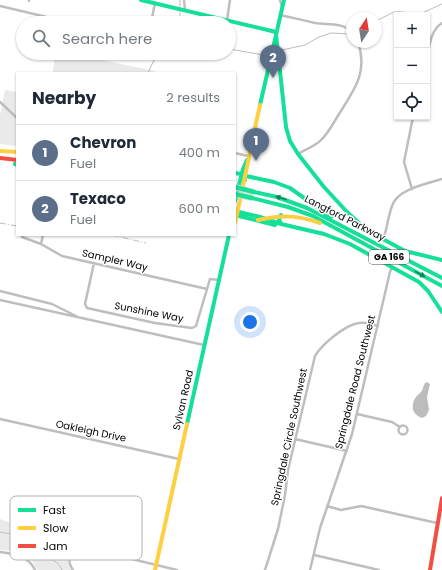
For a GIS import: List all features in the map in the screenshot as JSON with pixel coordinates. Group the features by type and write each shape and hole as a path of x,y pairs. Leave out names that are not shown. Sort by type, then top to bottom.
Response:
{"main road":[{"path":"141,0 210,16"},
{"path":"236,214 243,177 284,0"},
{"path":"236,22 276,33"},
{"path":"276,33 279,71"},
{"path":"272,52 276,53 279,57"},
{"path":"272,52 279,71 286,127 290,141 298,154 324,187 348,213 368,231 405,251 442,260"},
{"path":"269,65 272,63 277,63"},
{"path":"0,151 16,152"},
{"path":"0,158 16,163"},
{"path":"236,174 243,177 274,182 290,188 355,232"},
{"path":"236,198 243,177"},
{"name":"Langford Parkway","path":"236,187 277,197 300,205 441,277"},
{"name":"Langford Parkway","path":"236,194 297,209 442,286"},
{"path":"236,214 265,219 338,239 419,282 428,291 442,312"},
{"path":"236,214 281,224"},
{"path":"258,220 282,215 302,216 336,229"},
{"path":"281,224 279,219 282,215"},
{"name":"Sylvan Road","path":"156,568 204,345 230,236"},
{"path":"430,570 442,498"}],"street":[{"path":"184,0 185,10"},
{"path":"228,16 230,0"},
{"path":"280,0 282,7"},
{"path":"152,16 155,3"},
{"path":"0,6 42,16"},
{"path":"280,15 317,23 340,25 346,28"},
{"path":"429,48 435,28 442,23"},
{"path":"298,154 316,144 324,137 355,88 361,74 362,66 359,48"},
{"path":"0,102 16,117"},
{"path":"412,189 404,162 413,120"},
{"path":"236,153 248,156"},
{"path":"383,240 394,200 400,194 442,179"},
{"path":"41,244 43,236"},
{"name":"Sampler Way","path":"22,237 41,244 62,256 207,289"},
{"name":"Sunshine Way","path":"94,263 85,306 124,317 194,328 196,326 207,289"},
{"name":"Springdale Road Southwest","path":"310,570 327,506 347,451 390,272 393,267"},
{"path":"207,289 210,278 219,280"},
{"path":"0,291 52,304 80,318"},
{"path":"2,300 204,345"},
{"name":"Springdale Circle Southwest","path":"266,570 278,529 285,495 288,470 312,363 318,351 325,343 352,325 363,323 378,326"},
{"path":"357,414 392,422 400,427"},
{"name":"Oakleigh Drive","path":"0,419 179,459"},
{"path":"295,439 347,451"},
{"path":"327,506 341,510 361,506 439,521"},
{"path":"0,552 10,554"},
{"path":"314,555 379,570"},
{"path":"27,560 31,563 35,570"},
{"path":"69,560 73,570"},
{"path":"126,560 156,568 177,570"}],"shaded area":[{"path":"54,60 102,60 155,71 155,72 53,72"},
{"path":"5,90 16,92 16,146 0,144 0,115"},
{"path":"427,382 430,384 427,397 429,410 426,416 422,418 414,412 413,403 416,396 422,391 425,383"},
{"path":"0,519 10,523 10,551 0,550"},
{"path":"32,560 68,560 68,564 73,570 37,570"}],"waterway":[{"path":"180,0 180,7"},
{"path":"382,18 394,12 420,14 442,4"},
{"path":"180,11 180,16"},
{"path":"282,50 305,45 319,37 331,33 346,34"},
{"path":"236,50 264,55"},
{"path":"148,72 154,60"},
{"path":"0,532 10,534"},
{"path":"52,560 57,563 62,570"}],"railway":[{"path":"0,223 16,226"},
{"path":"116,236 146,243"}],"traffic: fast":[{"path":"141,0 208,16"},
{"path":"260,105 284,0"},
{"path":"236,23 276,32"},
{"path":"276,34 286,127 290,141 298,154 324,187 348,213 368,231 405,251 442,260"},
{"path":"272,52 278,66"},
{"path":"236,197 243,169 247,160"},
{"path":"236,173 241,174 245,180"},
{"path":"241,178 246,176 274,182 290,188 331,217"},
{"path":"236,187 254,192"},
{"path":"254,192 277,197 307,208 442,278"},
{"path":"236,194 252,198"},
{"path":"252,198 288,207 313,216 442,286"},
{"path":"236,211 324,234 350,244 419,282 428,291 442,312"},
{"path":"236,215 275,225"},
{"path":"281,215 279,219 281,224"},
{"path":"187,424 229,236"}],"traffic: slow":[{"path":"236,218 260,105"},
{"path":"0,151 16,152"},
{"path":"258,220 275,217 297,217 320,223"},
{"path":"155,570 187,424"}],"traffic: jam":[{"path":"0,158 16,160"},
{"path":"430,570 442,498"}],"place":[{"name":"Texaco","path":"273,78"},
{"name":"Chevron","path":"256,161"}]}
